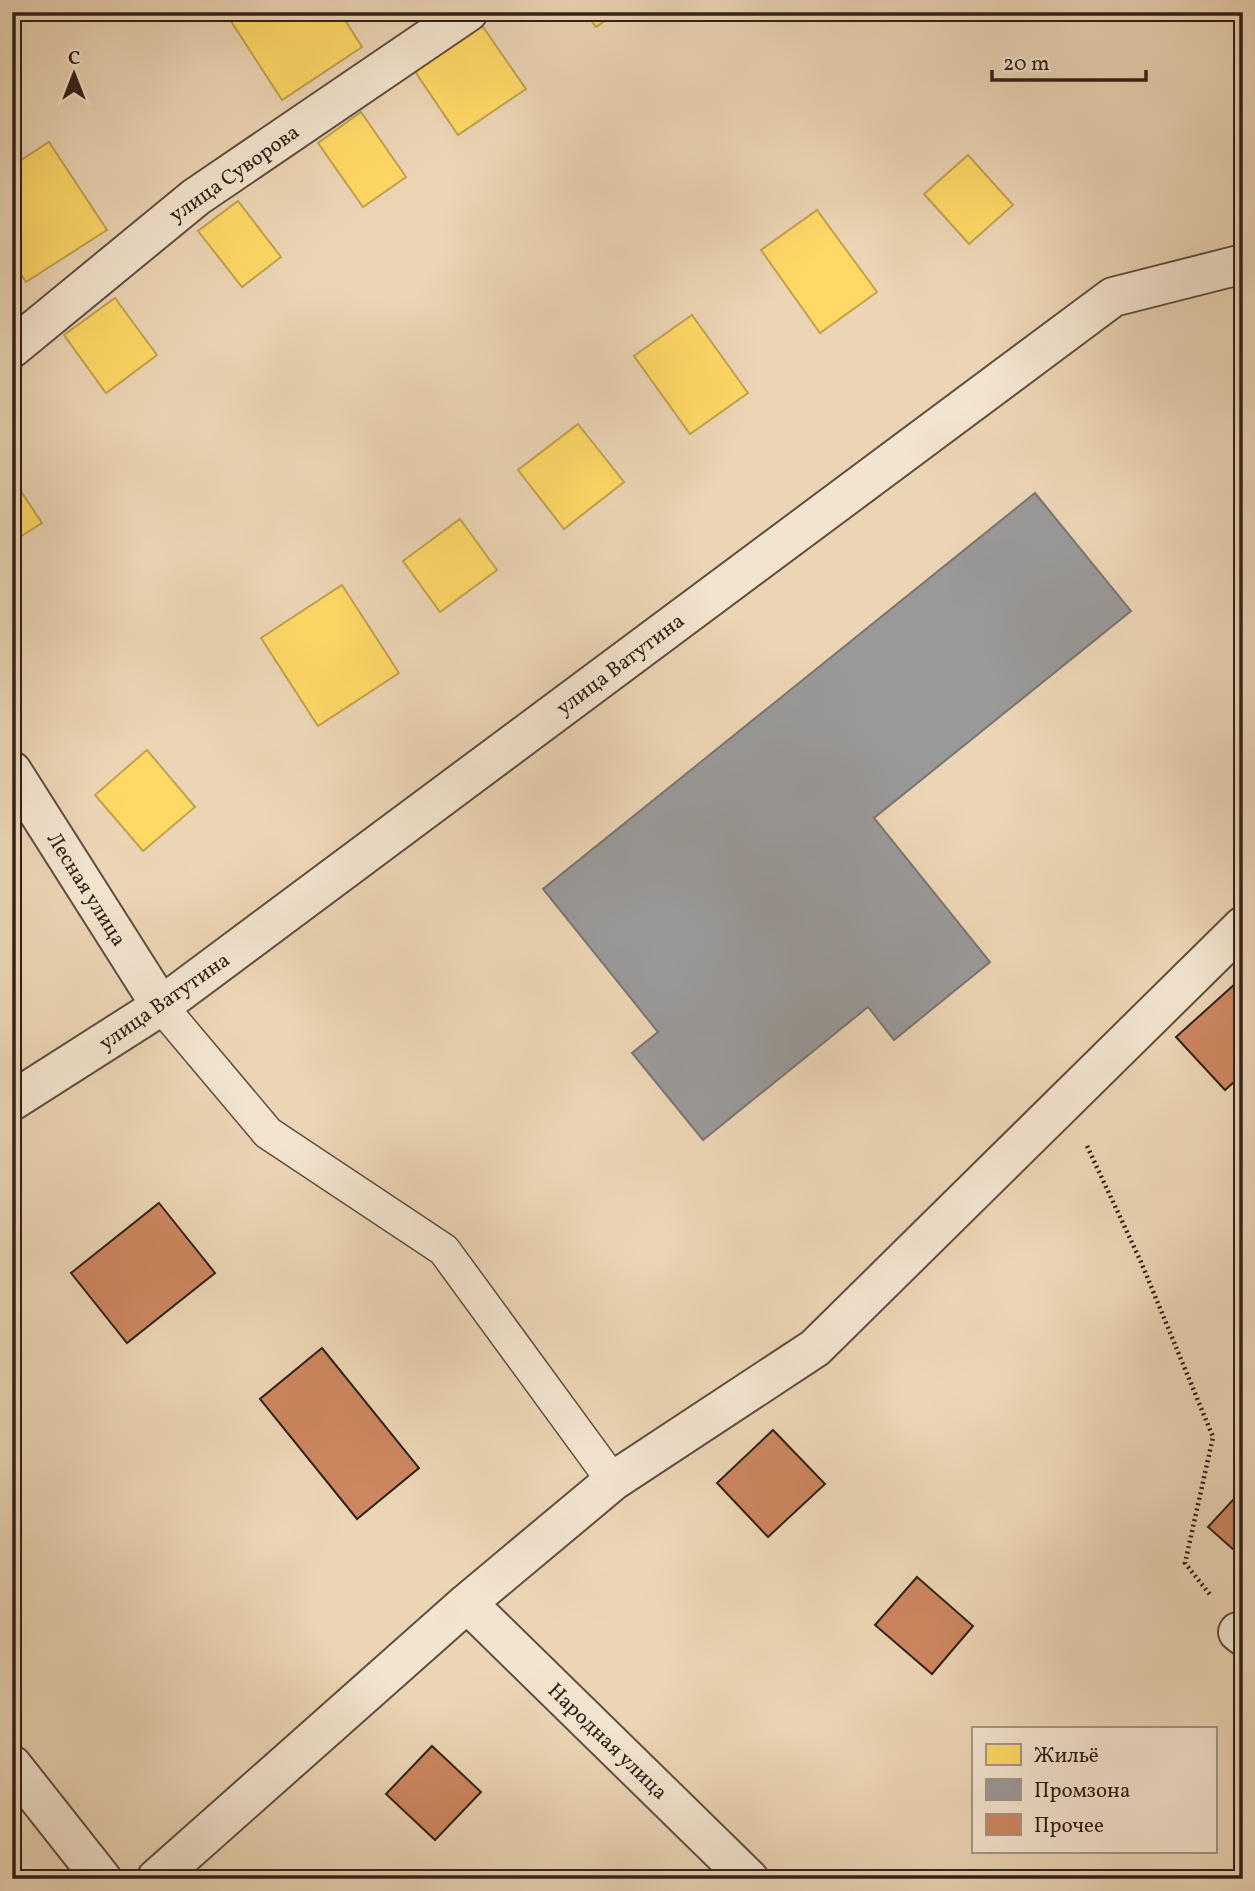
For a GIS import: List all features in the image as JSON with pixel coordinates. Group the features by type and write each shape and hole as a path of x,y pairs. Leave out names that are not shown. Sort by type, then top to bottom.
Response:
{"street":[{"name":"улица Суворова","path":"12,348 196,197 468,12"},
{"name":"улица Ватутина","path":"12,1101 161,1006 1113,297 1243,264"},
{"name":"Лесная улица","path":"12,771 161,1006"},
{"path":"156,1879 467,1603 613,1481 814,1348 1243,926"},
{"name":"Народная улица","path":"467,1603 749,1879"},
{"path":"12,1765 102,1879"}],"lane":[{"path":"161,1006 268,1133 444,1250 613,1481"}],"path":[{"path":"1065,1101 1141,1262 1213,1437 1185,1563 1240,1634 1243,1731"}],"building: Жильё":[{"path":"225,12 340,12 362,47 282,100"},
{"path":"585,12 617,12 596,27"},
{"path":"481,24 526,89 458,135 414,70"},
{"path":"361,112 406,177 363,207 318,143"},
{"path":"49,142 107,230 26,282 12,261 12,166"},
{"path":"968,155 1013,205 969,244 924,194"},
{"path":"238,201 281,257 242,287 198,231"},
{"path":"817,210 877,292 820,333 761,250"},
{"path":"115,298 157,355 106,393 64,335"},
{"path":"692,315 748,393 690,434 634,356"},
{"path":"578,424 624,482 564,529 518,470"},
{"path":"12,478 42,523 12,542"},
{"path":"460,519 497,570 440,612 403,561"},
{"path":"342,585 399,673 318,726 261,638"},
{"path":"147,750 195,807 143,851 95,795"}],"building: Промзона":[{"path":"1035,493 1131,611 874,818 990,962 894,1040 868,1007 703,1140 632,1053 658,1032 543,889"}],"building: Прочее":[{"path":"1236,983 1243,991 1243,1074 1225,1090 1176,1037"},
{"path":"159,1203 215,1273 127,1343 71,1273"},
{"path":"322,1348 419,1468 357,1519 260,1399"},
{"path":"773,1430 825,1484 768,1537 717,1483"},
{"path":"1243,1489 1243,1558 1208,1527"},
{"path":"917,1577 973,1626 932,1674 875,1625"},
{"path":"432,1746 481,1792 435,1840 386,1794"}]}
